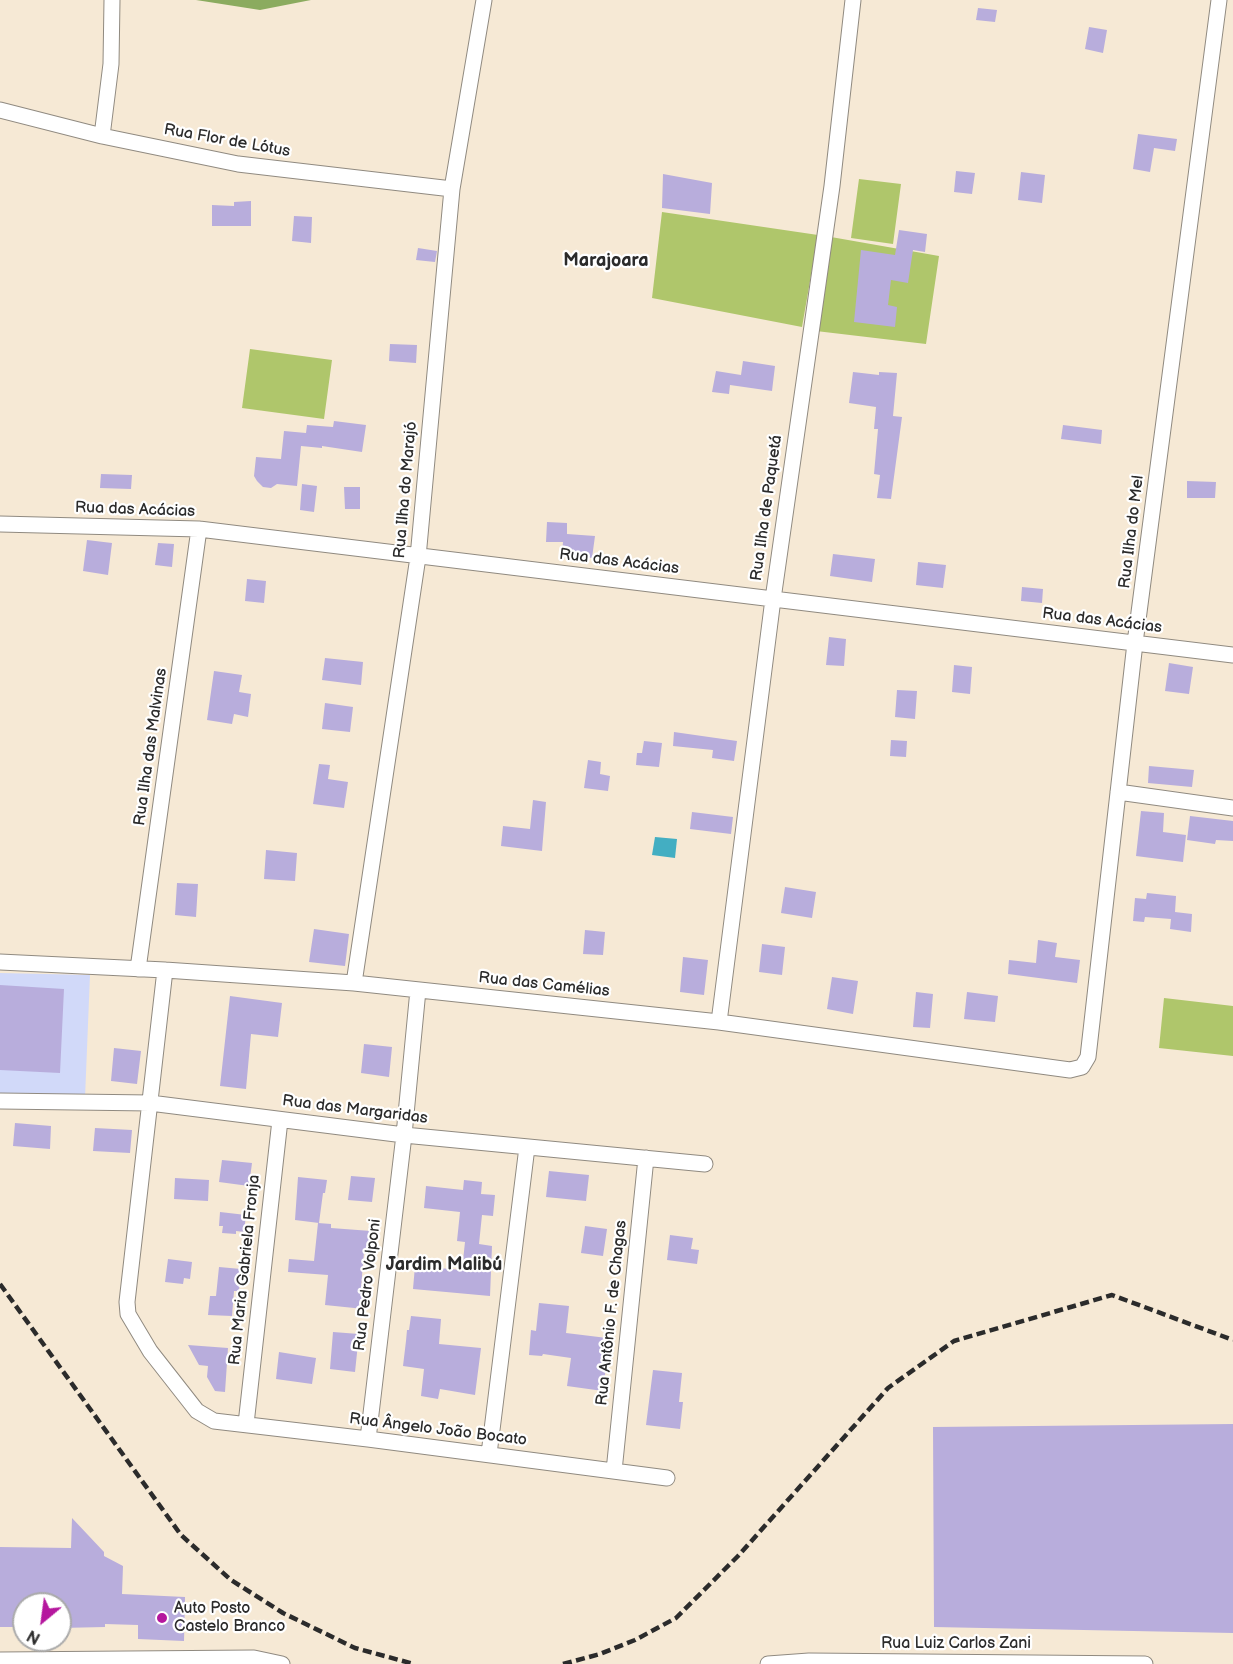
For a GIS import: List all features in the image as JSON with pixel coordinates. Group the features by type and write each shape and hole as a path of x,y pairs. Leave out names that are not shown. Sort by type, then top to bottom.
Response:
{"street":[{"path":"102,136 111,64 112,0"},
{"name":"Rua Ilha do Marajó","path":"354,983 418,557 452,189 484,0"},
{"name":"Rua Ilha de Paquetá","path":"719,1022 773,599 832,186 853,0"},
{"name":"Rua Ilha do Mel","path":"1082,1067 1088,1057 1135,644 1219,0"},
{"name":"Rua Flor de Lótus","path":"0,110 102,136 238,164 452,189"},
{"name":"Rua das Acácias","path":"0,524 200,530 1233,655"},
{"name":"Rua Ilha das Malvinas","path":"138,969 200,530"},
{"path":"1118,792 1233,808"},
{"name":"Rua das Camélias","path":"0,962 354,983 719,1022 1070,1070 1082,1067"},
{"path":"150,1103 165,970"},
{"name":"Rua Pedro Volponi","path":"368,1439 404,1135 418,990"},
{"name":"Rua das Margaridas","path":"0,1101 150,1103 404,1135 705,1164"},
{"name":"Rua Ângelo João Bocato","path":"150,1103 127,1302 128,1314 150,1351 205,1417 214,1421 667,1478"},
{"name":"Rua Maria Gabriela Fronja","path":"246,1424 280,1120"},
{"path":"489,1454 527,1147"},
{"name":"Rua Antônio F. de Chagas","path":"614,1471 646,1158"},
{"path":"0,1660 254,1658 282,1664"},
{"name":"Rua Luiz Carlos Zani","path":"768,1664 808,1661 1145,1664"}],"shaded area":[{"path":"0,973 90,975 85,1098 0,1094"}],"green space":[{"path":"196,0 311,0 260,10"},
{"path":"859,179 901,184 893,244 851,238"},
{"path":"662,212 818,235 802,327 652,298"},
{"path":"831,237 939,256 926,344 816,331"},
{"path":"250,349 332,360 324,419 242,408"},
{"path":"1164,998 1233,1006 1233,1056 1159,1048"}],"water":[{"path":"655,837 677,839 675,858 652,855"}],"building":[{"path":"978,8 997,10 995,22 976,20"},
{"path":"1089,27 1107,30 1103,53 1085,49"},
{"path":"1138,134 1177,139 1175,151 1154,148 1150,172 1133,169"},
{"path":"956,171 975,173 972,194 954,192"},
{"path":"1021,172 1045,175 1042,203 1018,200"},
{"path":"663,174 712,183 710,214 662,208"},
{"path":"251,201 251,226 212,226 212,205 234,206 234,202"},
{"path":"294,216 312,217 311,243 292,241"},
{"path":"899,230 927,234 925,252 913,250 908,283 891,280 888,305 897,307 895,327 854,322 861,250 895,255"},
{"path":"418,248 437,251 435,262 416,260"},
{"path":"390,344 417,345 416,363 389,361"},
{"path":"743,361 775,366 772,391 730,385 729,394 712,392 716,371 741,375"},
{"path":"853,372 879,375 879,372 897,373 893,416 902,417 891,499 877,498 880,475 874,474 878,429 874,429 876,407 849,403"},
{"path":"334,421 366,425 362,452 322,446 322,448 301,446 297,486 277,484 271,488 263,487 257,481 254,476 256,457 281,459 284,431 306,433 307,425 333,427"},
{"path":"1063,425 1102,430 1101,444 1061,439"},
{"path":"101,474 132,475 131,489 100,488"},
{"path":"1187,481 1216,482 1215,498 1187,498"},
{"path":"302,484 317,486 314,512 300,510"},
{"path":"344,487 360,487 360,509 345,509"},
{"path":"547,522 567,523 567,534 595,536 592,558 562,553 563,542 546,542"},
{"path":"87,540 112,543 108,575 83,571"},
{"path":"158,543 174,544 172,567 155,565"},
{"path":"833,554 875,559 872,582 830,576"},
{"path":"918,562 946,565 943,588 916,585"},
{"path":"247,579 266,581 264,603 245,601"},
{"path":"1022,587 1043,589 1042,603 1021,601"},
{"path":"829,637 846,639 844,666 826,665"},
{"path":"325,658 363,662 361,685 322,680"},
{"path":"1169,663 1193,667 1189,694 1165,691"},
{"path":"954,665 972,667 970,694 952,692"},
{"path":"214,671 242,675 239,692 251,694 248,717 234,714 232,724 207,720"},
{"path":"897,690 917,691 915,719 895,717"},
{"path":"325,703 353,707 350,732 322,729"},
{"path":"674,732 737,741 734,761 712,758 713,750 673,746"},
{"path":"891,740 907,741 906,757 890,756"},
{"path":"644,741 662,743 659,767 636,765 637,753 642,753"},
{"path":"588,760 601,762 600,774 610,776 608,791 584,788"},
{"path":"319,764 330,765 328,779 348,782 344,808 313,804"},
{"path":"1149,766 1194,770 1192,787 1148,783"},
{"path":"533,800 546,802 542,851 501,846 503,826 530,829"},
{"path":"1141,811 1164,813 1163,832 1186,835 1183,862 1136,856"},
{"path":"692,812 733,817 731,834 690,829"},
{"path":"1190,816 1233,821 1233,841 1216,840 1215,844 1187,840"},
{"path":"266,850 297,853 295,881 264,879"},
{"path":"177,883 198,884 196,917 175,915"},
{"path":"785,887 816,892 812,918 781,913"},
{"path":"1147,893 1176,896 1175,912 1192,914 1191,932 1170,929 1171,919 1145,917 1144,922 1133,921 1135,898 1146,899"},
{"path":"314,929 349,934 345,966 309,962"},
{"path":"585,930 605,932 603,955 583,954"},
{"path":"1038,940 1057,943 1055,957 1080,960 1077,983 1008,974 1009,960 1036,963"},
{"path":"762,944 785,947 782,975 759,972"},
{"path":"683,957 708,960 704,995 680,992"},
{"path":"832,977 858,981 853,1014 827,1009"},
{"path":"0,985 64,989 60,1073 0,1070"},
{"path":"916,992 933,994 930,1028 913,1027"},
{"path":"967,992 998,996 995,1022 964,1019"},
{"path":"230,996 282,1003 278,1037 251,1034 246,1089 220,1086"},
{"path":"364,1044 392,1047 389,1077 361,1073"},
{"path":"114,1048 141,1051 137,1084 111,1081"},
{"path":"15,1123 51,1126 50,1149 13,1146"},
{"path":"95,1128 132,1130 130,1153 93,1151"},
{"path":"222,1160 252,1163 249,1186 219,1182"},
{"path":"549,1171 589,1175 586,1201 546,1197"},
{"path":"351,1176 375,1178 372,1202 348,1200"},
{"path":"298,1177 327,1180 319,1223 295,1220"},
{"path":"175,1178 209,1180 208,1201 174,1199"},
{"path":"464,1180 482,1182 481,1194 495,1195 493,1216 482,1215 479,1244 492,1246 490,1296 413,1289 415,1266 462,1270 465,1242 457,1241 460,1212 424,1208 426,1186 463,1190"},
{"path":"220,1212 246,1215 244,1232 222,1233 223,1226 219,1226"},
{"path":"318,1223 331,1224 331,1228 371,1231 369,1253 364,1252 361,1288 366,1288 364,1309 325,1305 328,1275 288,1272 289,1259 314,1261"},
{"path":"585,1226 607,1229 603,1256 581,1253"},
{"path":"670,1235 693,1238 691,1249 699,1250 697,1264 667,1260"},
{"path":"168,1259 192,1262 190,1279 184,1278 183,1284 165,1282"},
{"path":"219,1267 241,1269 239,1291 234,1291 232,1316 208,1315 210,1296 216,1296"},
{"path":"539,1303 569,1306 566,1333 607,1338 603,1366 606,1366 603,1391 567,1386 571,1358 543,1354 542,1356 529,1355 531,1330 536,1331"},
{"path":"411,1316 441,1319 439,1344 481,1348 475,1395 440,1389 438,1399 421,1396 424,1369 403,1366"},
{"path":"333,1332 359,1334 355,1372 330,1369"},
{"path":"188,1345 228,1348 225,1392 215,1391 207,1377 208,1366 199,1365"},
{"path":"279,1352 316,1358 312,1384 276,1379"},
{"path":"653,1370 682,1373 679,1402 683,1402 680,1429 646,1425"},
{"path":"1233,1424 1233,1633 934,1627 933,1427"},
{"path":"72,1518 104,1552 104,1556 123,1566 122,1594 185,1597 184,1641 138,1639 138,1625 105,1624 105,1627 72,1628 72,1592 12,1592 12,1627 0,1627 0,1547 71,1548"}],"railway":[{"path":"0,1284 181,1535 231,1580 283,1613 355,1648 414,1664"},
{"path":"563,1664 600,1654 635,1640 676,1618 738,1556 888,1388 954,1341 1112,1295 1233,1340"}],"place":[{"name":"Auto Posto Castelo Branco","path":"162,1618"}],"district":[{"name":"Marajoara","path":"606,261"},
{"name":"Jardim Malibú","path":"444,1265"}]}
